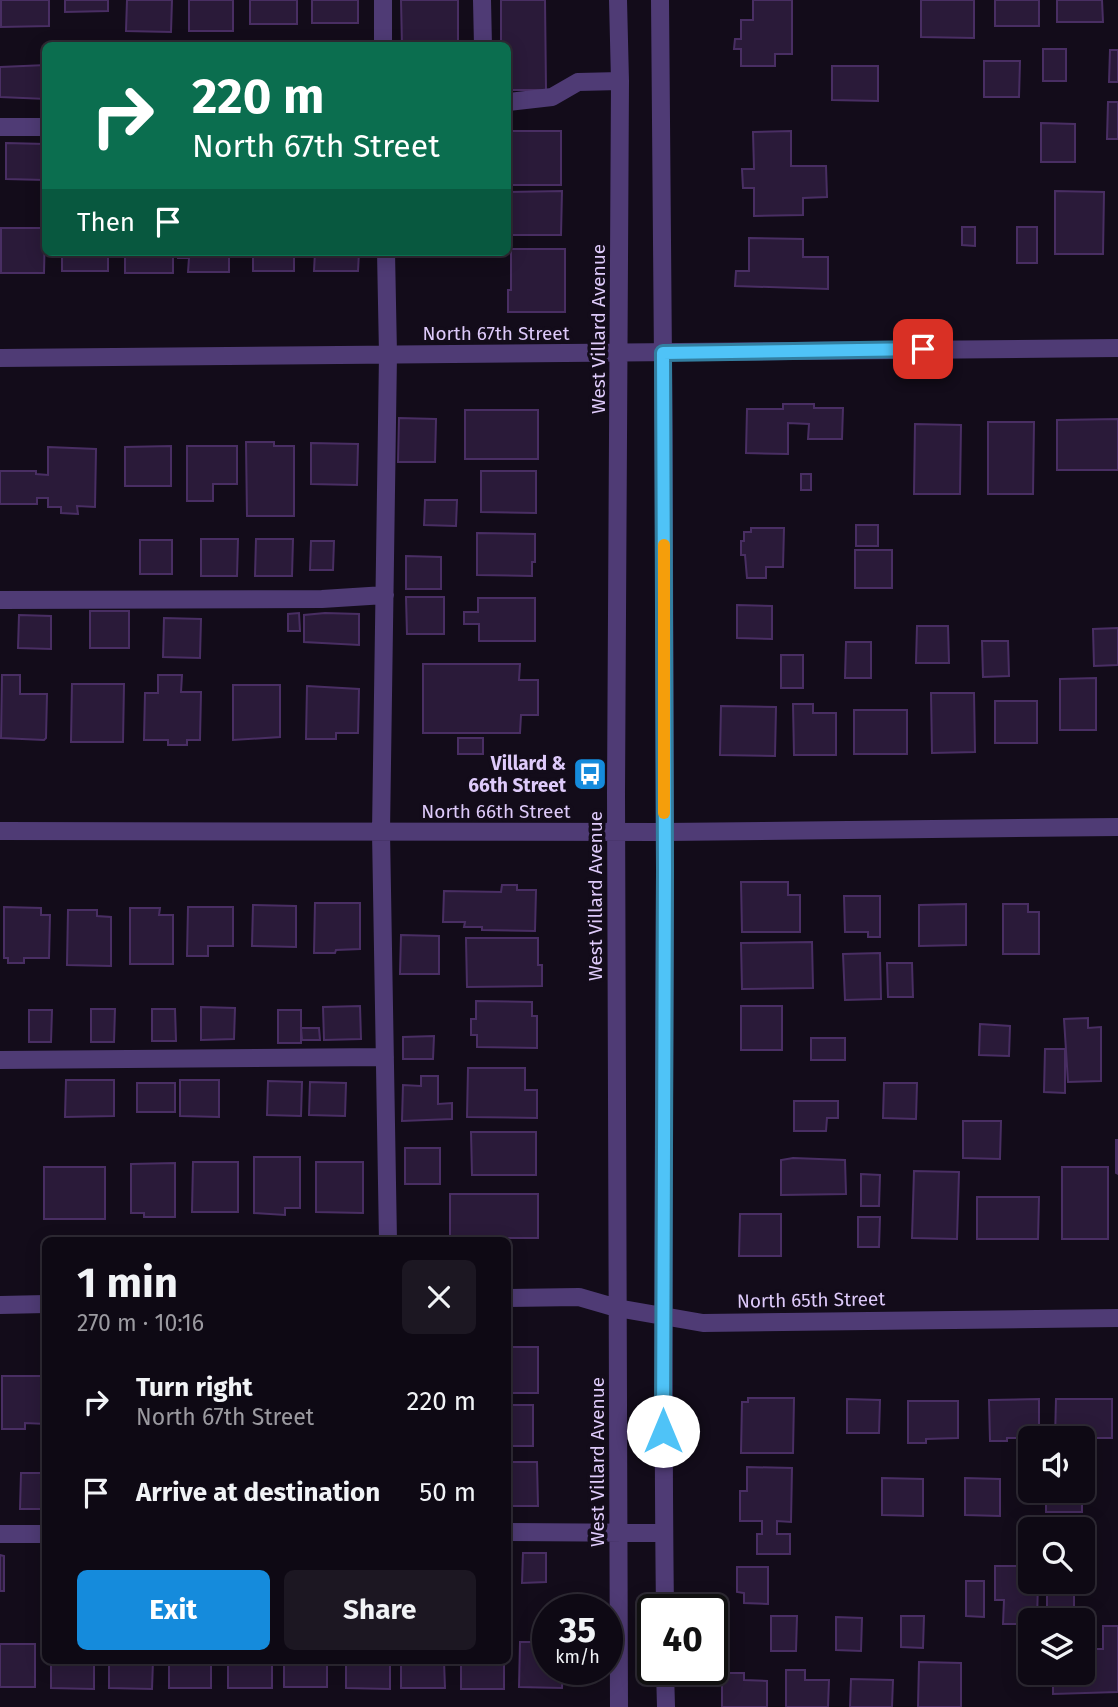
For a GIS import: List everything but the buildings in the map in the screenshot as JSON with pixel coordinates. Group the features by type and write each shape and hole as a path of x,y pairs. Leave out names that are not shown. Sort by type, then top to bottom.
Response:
{"street":[{"path":"383,0 383,42"},
{"path":"482,0 483,42"},
{"name":"West Villard Avenue","path":"618,0 619,1707"},
{"path":"660,0 665,1594"},
{"path":"511,102 552,97 578,82 620,81"},
{"path":"0,127 42,127"},
{"path":"386,256 388,354 381,832 388,1237"},
{"name":"North 67th Street","path":"0,358 1118,348"},
{"path":"0,600 322,599 384,595"},
{"name":"North 66th Street","path":"0,831 664,832 1118,827"},
{"path":"0,1060 385,1057"},
{"name":"North 65th Street","path":"511,1298 579,1297 617,1308 703,1323 1118,1318"},
{"path":"0,1304 42,1304"},
{"path":"511,1532 664,1533"},
{"path":"0,1534 42,1534"},
{"path":"665,1685 666,1707"}],"slow traffic":[{"path":"664,545 664,813"}],"place":[{"name":"Villard & 66th Street","path":"590,774"}],"route":[{"path":"663,1431 663,353 923,349"}]}
